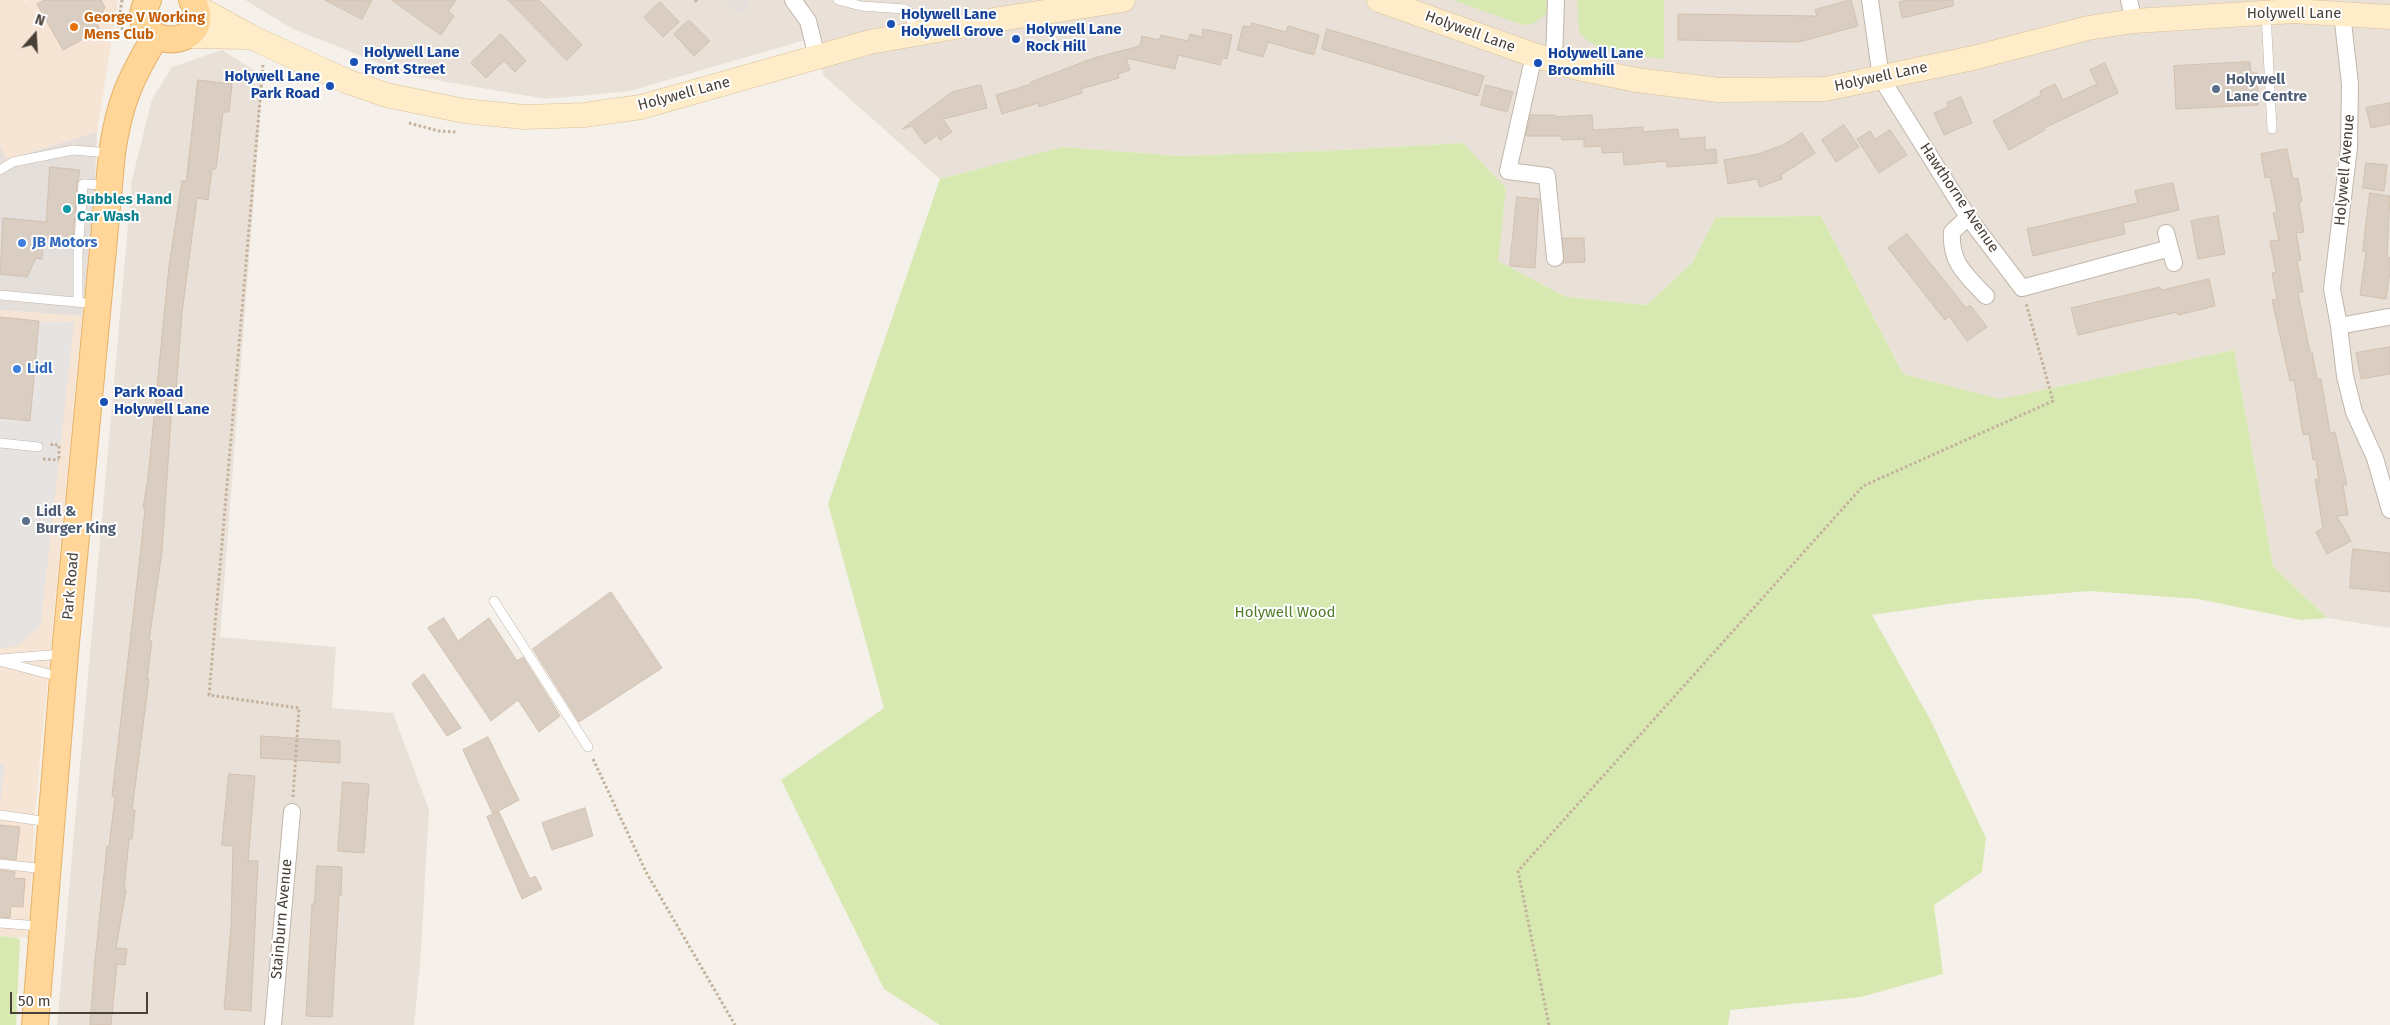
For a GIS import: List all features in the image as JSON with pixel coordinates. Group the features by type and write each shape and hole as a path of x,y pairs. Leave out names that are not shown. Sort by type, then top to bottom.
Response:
{"main road":[{"name":"Holywell Lane","path":"194,3 250,37 346,81 386,95 464,111 524,117 584,115 641,106 870,42 914,33 1124,0"},
{"name":"Holywell Lane","path":"1379,0 1544,58 1578,68 1636,80 1719,90 1825,90 1973,58 2088,28 2132,10 2266,12 2294,6 2390,17"},
{"path":"145,3 146,24 156,36 171,41 186,36 195,23 194,3"},
{"name":"Park Road","path":"35,1025 64,665 88,303 109,185 117,119 133,74 156,36"},
{"name":"Holywell Lane","path":"186,36 250,37"}],"street":[{"path":"793,0 808,21 817,57"},
{"path":"1555,258 1547,176 1508,171 1544,58 1556,0"},
{"path":"1870,0 1881,78"},
{"name":"Holywell Avenue","path":"2342,13 2350,84 2349,148 2332,289 2345,376 2354,412 2375,458 2390,510"},
{"name":"Hawthorne Avenue","path":"1881,78 1968,217 2022,288"},
{"path":"1968,217 1952,232 1951,247 1960,269 1986,296"},
{"path":"2022,288 2170,248"},
{"path":"2339,326 2388,317"},
{"name":"Stainburn Avenue","path":"273,1025 292,812"}],"lane":[{"path":"838,0 860,6 905,9 909,12 914,33"},
{"path":"2266,12 2272,129"},
{"path":"0,170 14,162 73,150 112,153"},
{"path":"0,294 88,303"},
{"path":"0,443 38,447"},
{"path":"494,601 588,747"},
{"path":"0,660 64,665"},
{"path":"0,660 64,665"},
{"path":"0,816 52,823"},
{"path":"0,864 48,869"},
{"path":"0,923 43,927"}],"path":[{"path":"262,65 210,695 299,708 292,812"},
{"path":"1549,1025 1518,871 1863,486 2054,401 2022,288"},
{"path":"37,459 66,460"},
{"path":"588,747 646,872 734,1025"}],"shaded area":[{"path":"0,0 24,0 26,2 29,0 118,0 97,132 6,160 0,146"},
{"path":"245,0 2390,0 2390,628 2327,618 2273,566 2234,350 2000,399 1903,374 1821,216 1716,217 1692,263 1647,305 1566,297 1497,261 1506,188 1463,143 1322,151 1180,156 1063,147 940,179 824,76 812,38 630,91 546,99 412,76 293,29"},
{"path":"721,0 748,0 750,1 742,13"},
{"path":"222,50 263,76 220,637 336,647 332,708 393,713 429,810 420,965 414,1025 57,1025 132,180 152,99 172,67"},
{"path":"97,132 94,202 82,316 0,310 0,146 6,160"},
{"path":"0,310 82,316 35,812 28,938 0,936"},
{"name":"Lidl & Burger King","path":"39,321 74,322 41,622 38,628 20,644 13,647 0,648 0,418 30,420"},
{"path":"0,763 5,764 0,804"}],"green space":[{"path":"1453,0 1546,0 1548,13 1532,24 1523,25"},
{"path":"1577,0 1664,0 1664,59 1618,53 1596,46 1587,40 1579,32"},
{"name":"Holywell Wood","path":"1463,143 1506,188 1498,261 1566,297 1647,305 1692,263 1716,217 1821,216 1903,374 2000,399 2234,350 2273,566 2327,618 2301,620 2198,599 2090,591 1977,600 1872,615 1932,723 1986,838 1982,872 1934,905 1943,974 1861,997 1730,1010 1728,1025 940,1025 884,989 781,780 884,708 828,504 940,179 1063,147 1180,156 1322,151"},
{"path":"0,936 18,938 20,940 16,1025 0,1025"}],"building":[{"name":"George V Working Mens Club","path":"45,0 101,0 105,7 97,24 100,30 63,50 37,4"},
{"path":"325,0 372,0 362,19"},
{"path":"392,0 456,0 448,11 454,16 441,35"},
{"path":"508,0 539,0 582,45 567,60"},
{"path":"1851,0 1858,26 1799,42 1678,40 1678,14 1817,16 1815,10"},
{"path":"1907,0 1953,0 1953,6 1902,18 1899,2"},
{"path":"660,2 679,22 663,37 644,17"},
{"path":"689,20 710,41 694,56 674,34"},
{"path":"1252,23 1286,32 1288,26 1319,35 1314,55 1268,42 1263,57 1237,50 1243,26 1250,27"},
{"path":"1203,29 1232,35 1227,59 1222,58 1220,65 1178,55 1175,69 1126,58 1130,70 1118,74 1119,78 1081,89 1082,93 1039,107 1038,103 1002,114 996,95 1031,84 1031,82 1094,58 1140,46 1142,36 1159,40 1161,35 1188,41 1190,34 1202,37"},
{"path":"1327,29 1484,76 1478,96 1322,49"},
{"path":"501,34 526,61 515,72 504,61 486,78 471,63"},
{"name":"Holywell Lane Centre","path":"2250,62 2251,73 2257,73 2258,105 2176,109 2174,66"},
{"path":"2105,63 2118,93 2044,128 2045,130 2009,150 1993,121 2041,95 2040,91 2055,84 2063,100 2097,84 2090,70"},
{"path":"198,80 232,84 229,112 223,112 216,169 212,169 208,200 197,198 182,313 176,390 173,389 162,551 149,641 152,641 147,679 149,679 132,810 135,810 132,839 129,839 124,890 126,890 116,948 127,949 125,965 117,964 111,1025 90,1025 107,846 109,847 115,797 112,796 141,548 145,508 143,508 148,478 169,266 182,181 186,181"},
{"path":"981,85 987,108 943,119 952,132 940,140 937,135 925,144 912,126 902,129 952,92"},
{"path":"1486,85 1513,92 1507,112 1481,105"},
{"path":"1961,97 1972,123 1944,135 1934,113 1948,107 1947,103"},
{"path":"2390,103 2390,124 2371,128 2366,108"},
{"path":"1531,115 1555,115 1555,117 1592,115 1593,130 1643,127 1643,132 1678,129 1679,139 1705,137 1705,150 1716,149 1717,163 1667,167 1667,161 1624,165 1623,152 1602,153 1602,146 1584,147 1584,139 1562,140 1561,136 1526,136"},
{"path":"1844,125 1859,147 1836,162 1822,140"},
{"path":"1890,130 1907,155 1879,173 1857,139 1870,131 1875,139"},
{"path":"1802,133 1815,153 1781,175 1782,179 1760,187 1757,179 1728,184 1724,160 1758,154 1783,145"},
{"path":"2287,149 2293,179 2298,178 2302,202 2299,202 2304,232 2296,233 2301,260 2297,261 2303,292 2298,292 2317,379 2321,379 2330,433 2335,432 2347,485 2343,485 2348,515 2337,516 2351,541 2327,554 2316,532 2323,528 2315,479 2319,482 2316,460 2313,460 2309,434 2303,435 2294,380 2290,381 2272,300 2277,299 2272,273 2276,272 2270,241 2279,240 2273,213 2277,212 2270,177 2265,178 2261,154"},
{"path":"2366,163 2387,165 2384,191 2363,188"},
{"path":"50,167 80,170 77,184 73,241 44,238 42,259 36,258 27,277 0,274 3,218 46,222"},
{"path":"2173,183 2179,210 2123,223 2125,234 2033,256 2027,229 2138,203 2135,191"},
{"path":"2370,193 2390,196 2387,257 2390,258 2390,271 2386,299 2360,295 2366,252 2363,251"},
{"path":"1517,197 1539,199 1535,268 1510,266"},
{"path":"2218,216 2225,254 2198,259 2191,221"},
{"path":"1907,234 1966,308 1970,305 1987,327 1967,341 1949,316 1945,320 1888,248"},
{"path":"1563,238 1584,238 1585,262 1564,263"},
{"path":"2209,279 2215,306 2178,315 2177,312 2078,335 2071,308 2160,287 2161,290"},
{"name":"Lidl","path":"0,317 39,321 30,421 0,418"},
{"path":"2390,347 2390,374 2361,379 2356,353"},
{"path":"2353,549 2390,553 2390,592 2350,588"},
{"path":"611,592 662,668 579,722 533,649"},
{"path":"444,618 458,641 489,618 517,661 523,657 560,716 539,732 518,700 491,721 428,628"},
{"path":"424,674 461,728 447,736 412,684"},
{"path":"261,736 340,741 340,763 261,758"},
{"path":"488,737 519,800 493,814 463,750"},
{"path":"229,774 255,776 248,861 258,861 251,1011 224,1009 231,927 233,846 222,845"},
{"path":"343,782 369,784 364,853 338,851"},
{"path":"585,808 593,836 552,850 542,823"},
{"path":"499,812 530,879 535,876 542,889 522,899 487,817"},
{"path":"0,825 20,827 16,860 0,858"},
{"path":"317,866 342,867 332,1017 306,1016 312,904 314,904"},
{"path":"0,870 15,872 14,878 25,879 23,907 11,906 10,918 0,917"}],"place":[{"name":"Holywell Lane Holywell Grove","path":"891,24"},
{"name":"George V Working Mens Club","path":"74,27"},
{"name":"Holywell Lane Rock Hill","path":"1016,39"},
{"name":"Holywell Lane Front Street","path":"354,62"},
{"name":"Holywell Lane Broomhill","path":"1538,63"},
{"name":"Holywell Lane Park Road","path":"330,86"},
{"name":"Holywell Lane Centre","path":"2216,89"},
{"name":"Bubbles Hand Car Wash","path":"67,209"},
{"name":"JB Motors","path":"22,243"},
{"name":"Lidl","path":"17,369"},
{"name":"Park Road Holywell Lane","path":"104,402"},
{"name":"Lidl & Burger King","path":"26,521"}]}
